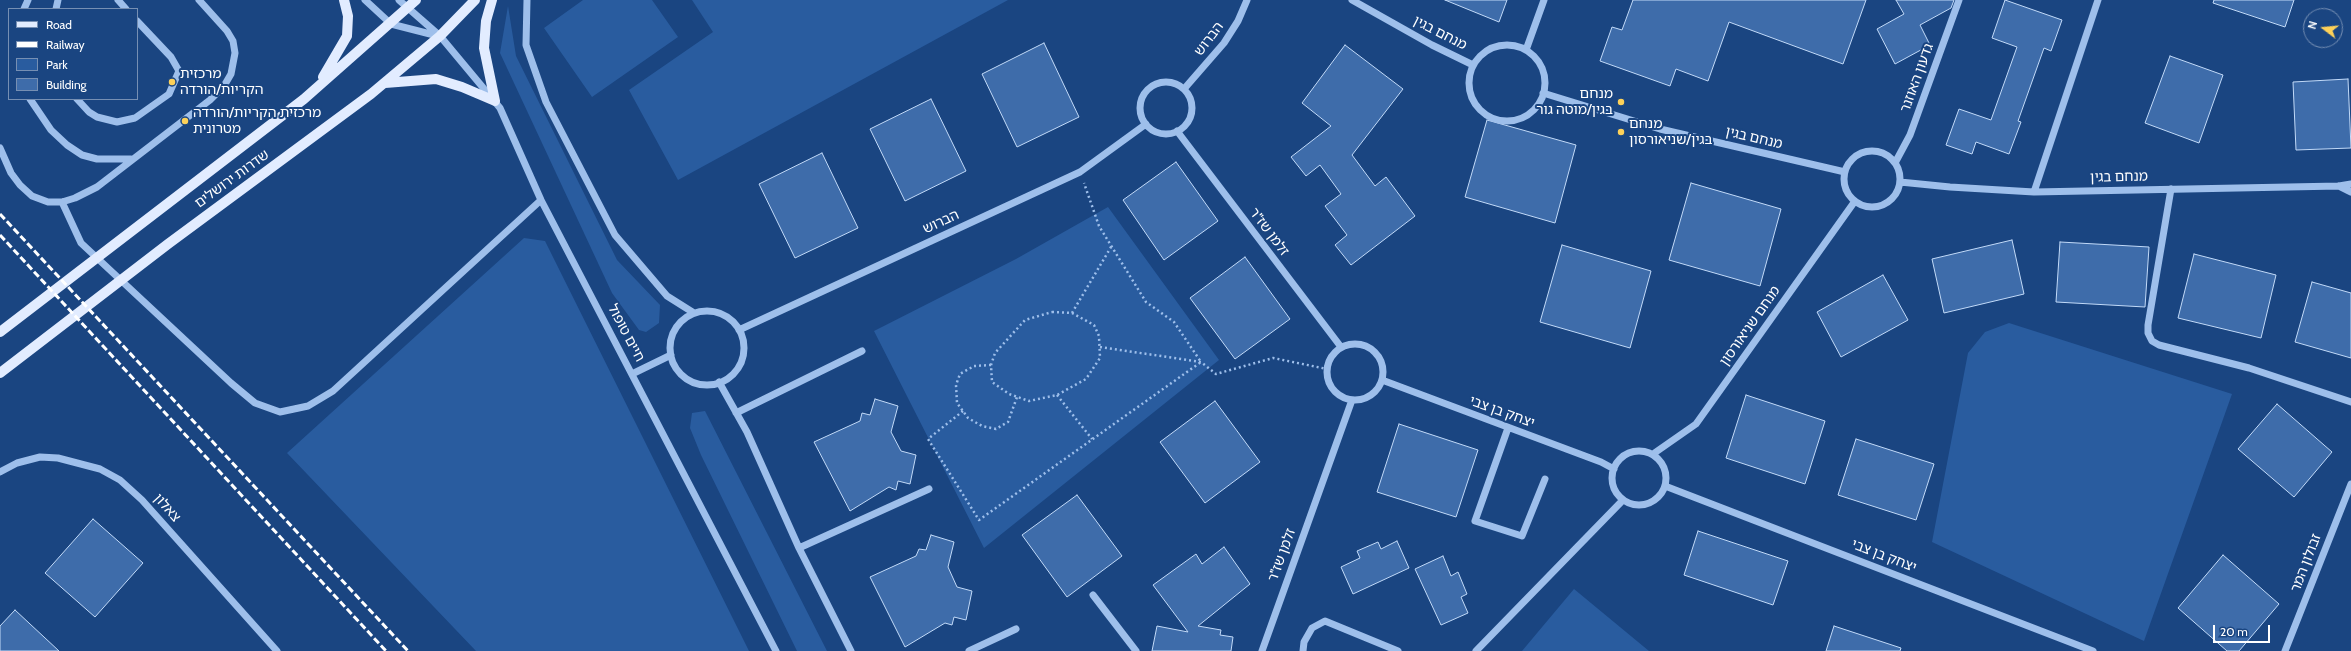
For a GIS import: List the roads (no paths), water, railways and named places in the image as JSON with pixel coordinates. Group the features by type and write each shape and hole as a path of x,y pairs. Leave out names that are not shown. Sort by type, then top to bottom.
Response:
{"main road":[{"path":"304,99 329,70 347,36 348,16 344,0"},
{"name":"שדרות ירושלים","path":"0,332 304,99 391,24 416,0"},
{"name":"שדרות ירושלים","path":"0,373 168,244 384,83 440,36 475,0"},
{"path":"492,0 486,21 484,48 495,101"},
{"path":"384,83 436,79 462,86 495,101"}],"street":[{"path":"118,0 125,8"},
{"path":"0,148 11,172 20,185 32,196 48,202 62,202 76,198 97,187 210,100 224,86 231,74 235,53 233,41 227,31 199,0"},
{"path":"365,0 391,24 440,36"},
{"name":"חיים טופול","path":"399,0 440,36 500,108 541,200 776,651"},
{"path":"527,0 526,45 546,102 615,235 667,296 694,313"},
{"name":"הברוש","path":"1184,89 1224,43 1238,21 1247,0"},
{"name":"מנחם בגין","path":"1352,0 1432,45 1473,65"},
{"path":"1526,50 1544,0"},
{"name":"גדעון האוזנר","path":"1895,163 1910,135 1959,0"},
{"path":"2034,192 2098,0"},
{"path":"78,100 89,112 97,117 117,122 135,118 170,94 179,71 171,57 138,22"},
{"path":"1506,45 1526,50 1536,58 1542,70 1545,83 1543,93 1534,110 1523,117 1511,121 1498,120 1486,115 1477,106 1471,94 1469,81 1473,65 1482,55 1493,48 1506,45"},
{"path":"1162,82 1172,82 1184,89 1191,100 1192,108 1187,122 1177,132 1168,134 1151,130 1146,124 1140,110 1140,101 1146,90 1154,84 1162,82"},
{"name":"מנחם בגין","path":"1543,93 1660,129 1845,172"},
{"path":"31,100 51,130 67,145 82,155 97,159 131,160"},
{"name":"הברוש","path":"739,330 1080,172 1146,124"},
{"name":"זלמן שז\"ר","path":"1177,132 1341,347"},
{"path":"1867,151 1886,154 1895,163 1900,182 1895,194 1888,201 1880,205 1870,207 1855,200 1847,191 1844,182 1845,172 1851,161 1867,151"},
{"name":"מנחם בגין","path":"1900,182 1950,187 2034,192 2339,186 2351,184"},
{"name":"מנחם בגין","path":"2339,186 2351,192"},
{"path":"2170,189 2148,325 2148,333 2152,341 2159,345 2249,368 2351,402"},
{"path":"62,202 81,243 231,383 255,403 280,412 308,406 333,391 541,200"},
{"name":"מנחם שניאורסון","path":"1653,454 1696,424 1855,200"},
{"path":"705,311 717,312 727,317 739,330 743,346 742,358 733,373 719,382 708,385 691,381 678,370 671,355 671,338 676,327 684,319 694,313 705,311"},
{"path":"1360,344 1373,351 1381,362 1382,380 1378,389 1370,396 1352,400 1339,395 1332,388 1328,379 1327,369 1334,354 1341,347 1360,344"},
{"path":"736,413 862,351"},
{"path":"632,374 671,355"},
{"name":"יצחק בן צבי","path":"1382,380 1614,468"},
{"path":"719,382 747,432 799,548 850,651"},
{"name":"זלמן שז\"ר","path":"1262,651 1352,400"},
{"path":"1508,428 1475,521 1522,536 1545,479"},
{"path":"1634,451 1653,454 1665,469 1665,486 1654,501 1646,505 1636,506 1623,500 1616,494 1612,485 1614,468 1618,460 1634,451"},
{"name":"צאלון","path":"0,472 17,463 40,457 58,458 100,469 120,480 142,500 276,651"},
{"name":"זבולון המר","path":"2285,651 2351,484"},
{"name":"יצחק בן צבי","path":"1665,486 2093,651"},
{"path":"799,548 929,490"},
{"path":"1476,651 1623,500"},
{"path":"1093,595 1136,651"},
{"path":"1303,651 1304,642 1312,628 1318,623 1325,622 1398,651"},
{"path":"969,651 1016,629"}],"railway":[{"path":"0,214 408,651"},
{"path":"0,235 386,651"}],"place":[{"name":"מרכזית הקריות/הורדה","path":"172,82"},
{"name":"מנחם בגין/מוטה גור","path":"1621,102"},
{"name":"מרכזית הקריות/הורדה מטרונית","path":"185,121"},
{"name":"מנחם בגין/שניאורסון","path":"1621,132"}]}
